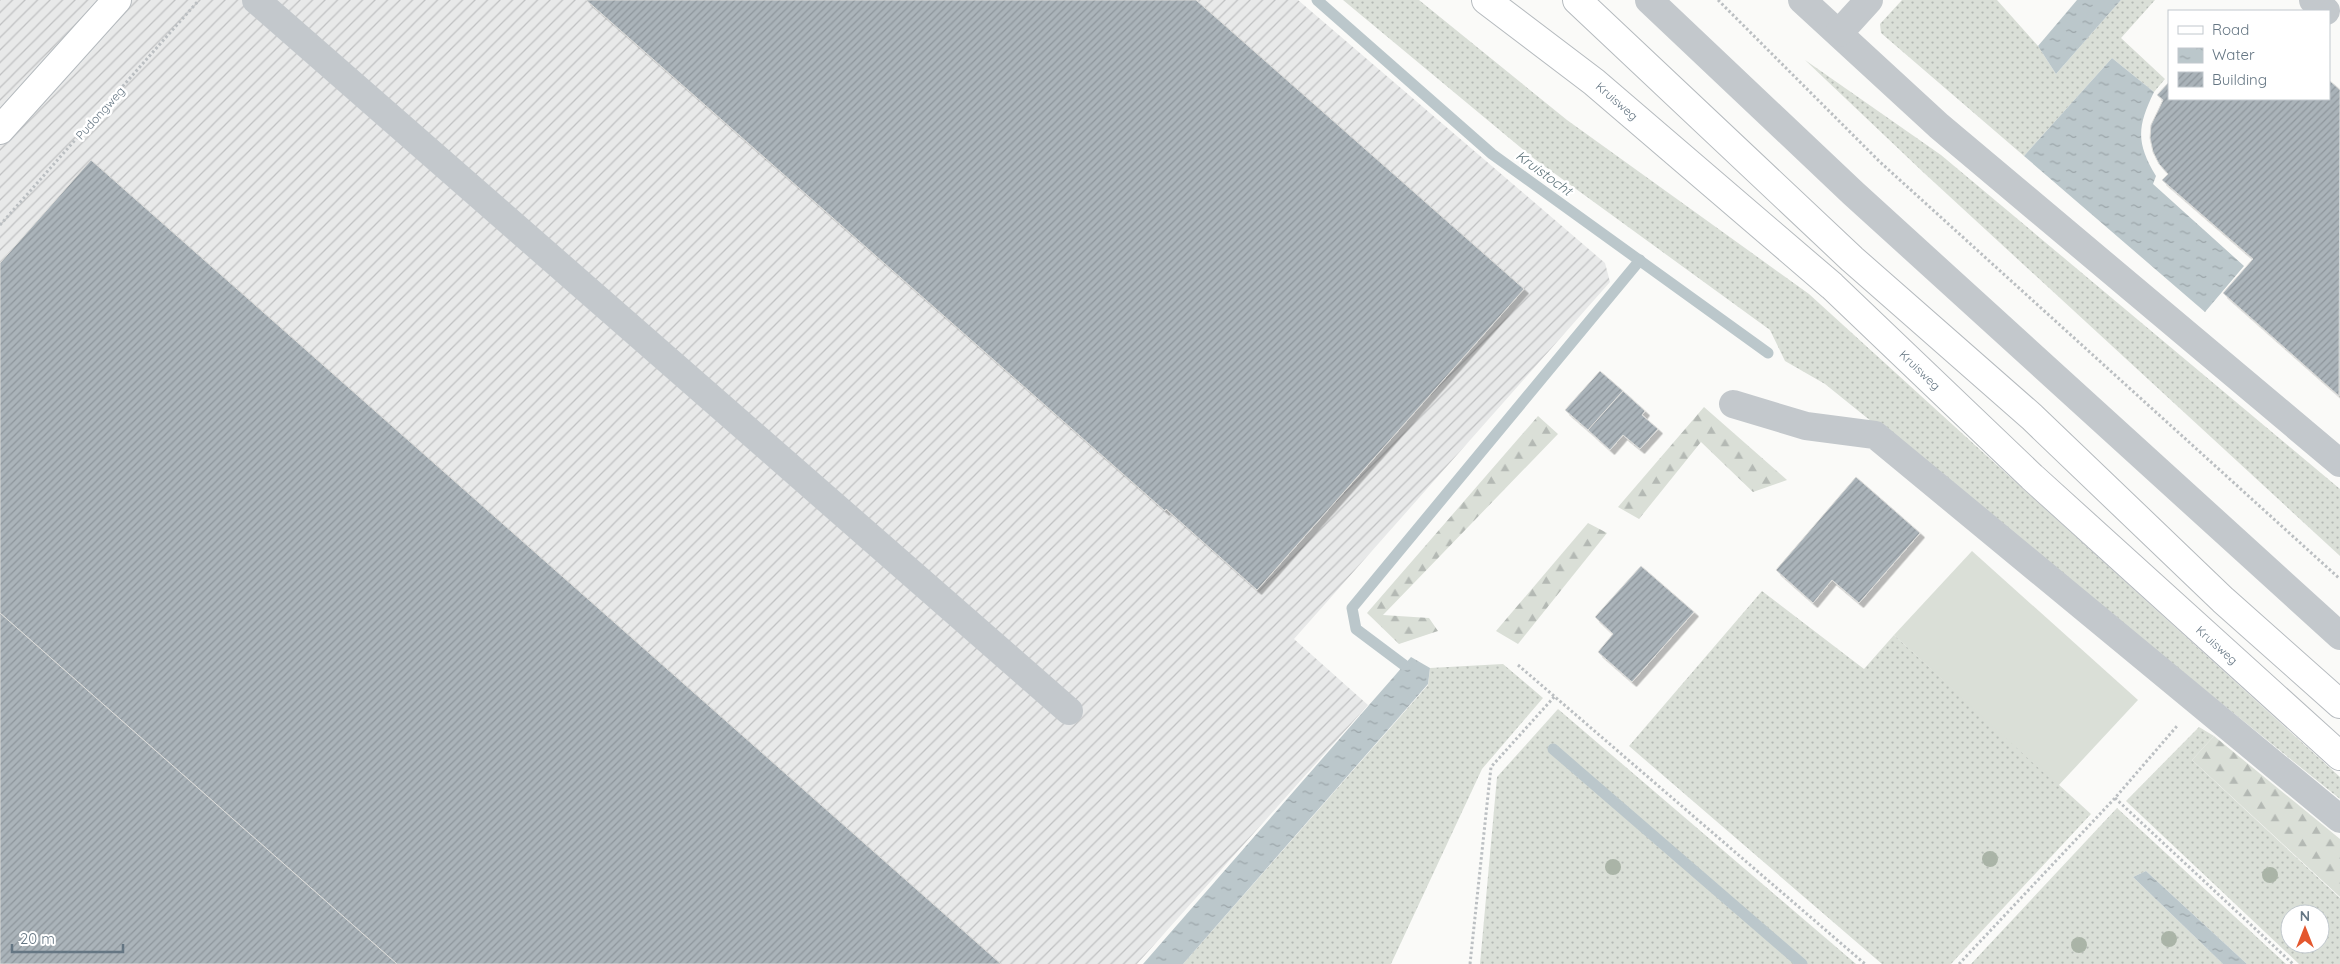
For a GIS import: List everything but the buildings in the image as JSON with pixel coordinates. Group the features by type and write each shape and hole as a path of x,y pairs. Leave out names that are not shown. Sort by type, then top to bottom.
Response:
{"main road":[{"path":"0,130 117,0"},
{"name":"Kruisweg","path":"1486,0 1594,82 1832,286 2032,477 2340,756"},
{"path":"1577,0 1852,259 2032,417 2224,600 2340,704"}],"street":[{"path":"256,0 1069,711"},
{"path":"1650,0 1853,193 2340,636"},
{"path":"1802,0 1939,126 2340,463"},
{"path":"1839,34 1869,0"},
{"path":"2313,0 2325,10"},
{"path":"2330,15 2340,24"},
{"path":"1733,404 1806,426 1875,435 2340,819"}],"path":[{"name":"Pudongweg","path":"0,225 199,0"},
{"path":"1718,0 1880,162 2340,579"},
{"path":"1518,665 1866,964"},
{"path":"1470,964 1491,767 1555,696"},
{"path":"1959,964 2116,798 2198,701"},
{"path":"2116,798 2292,964"}],"shaded area":[{"path":"0,0 1298,0 1605,263 1610,282 1294,639 1368,705 1137,964 0,964"}],"green space":[{"path":"1343,0 1419,0 1567,120 1809,294 2340,777 2340,799 1825,384 1785,361 1770,330 1532,157"},
{"path":"1902,0 1997,0 2038,46 2056,74 2121,0 2155,0 2121,38 2165,79 2154,92 2112,58 2024,156 1881,33 1880,24"},
{"path":"1805,60 1941,155 2340,489 2340,556 1923,172"},
{"path":"1704,407 1787,480 1753,492 1701,442 1639,519 1618,507"},
{"path":"1538,416 1558,434 1383,615 1429,618 1438,631 1399,644 1367,613"},
{"path":"1588,523 1607,533 1518,644 1496,631"},
{"path":"1972,551 2138,700 2058,786 1894,635"},
{"path":"1762,591 1864,669 1894,635 2091,814 1951,964 1882,964 1629,746"},
{"path":"1503,664 1543,698 1482,769 1391,964 1183,964 1428,685 1430,668"},
{"path":"1558,709 1856,964 1480,964 1497,777"},
{"path":"2199,727 2214,736 2192,760 2340,898 2340,964 2299,964 2288,954 2330,954 2330,904 2280,904 2280,946 2126,801"},
{"path":"2214,736 2340,839 2340,897 2192,760"},
{"path":"2117,808 2286,964 2247,964 2146,871 2133,877 2223,964 1971,964"}],"water":[{"path":"2077,0 2121,0 2056,74 2038,46"},
{"path":"2112,58 2154,92 2144,115 2141,135 2145,154 2156,176 2153,184 2244,266 2205,312 2024,156"},
{"path":"1411,657 1430,668 1428,684 1183,964 1143,964"},
{"path":"2146,871 2247,964 2223,964 2133,877"}],"waterway":[{"name":"Kruistocht","path":"1317,0 1492,154 1768,353"},
{"path":"1404,665 1356,629 1352,608 1640,260"},
{"path":"1553,749 1802,964"}]}
